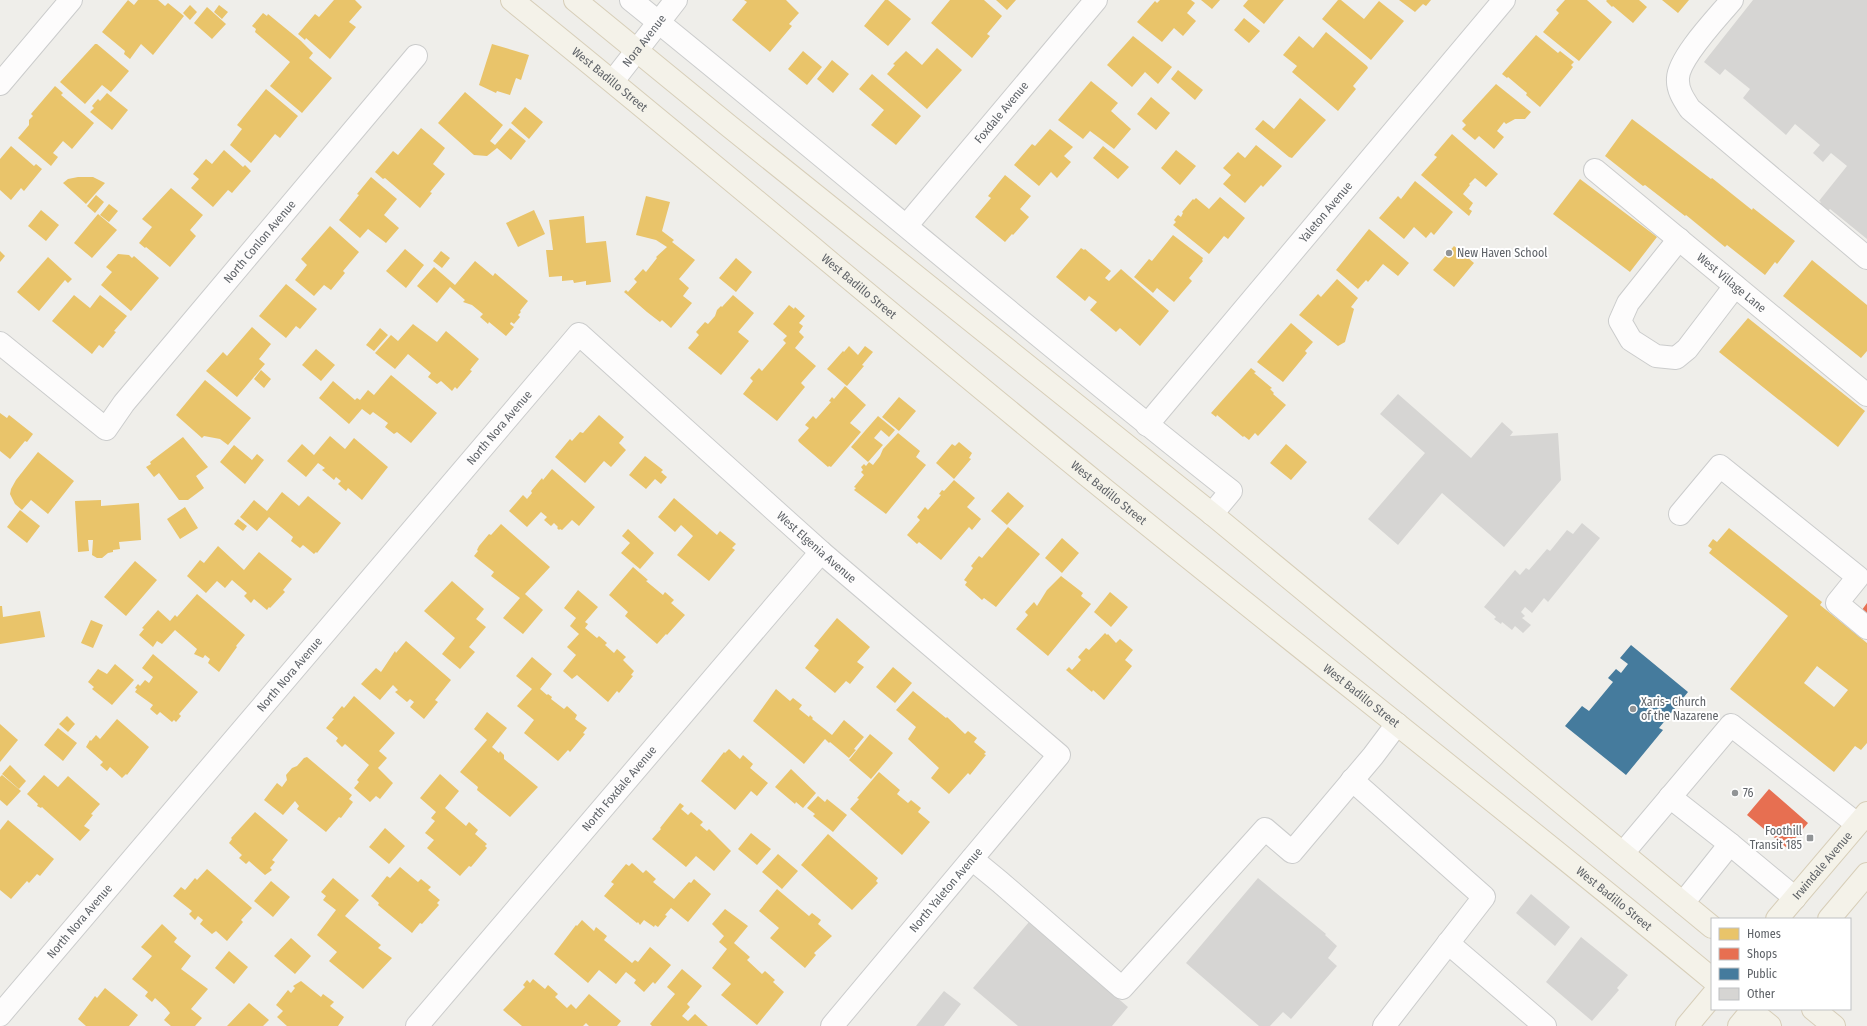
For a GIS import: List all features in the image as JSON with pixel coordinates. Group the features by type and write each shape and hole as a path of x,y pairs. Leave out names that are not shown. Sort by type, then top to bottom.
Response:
{"main road":[{"name":"West Badillo Street","path":"512,0 613,81 1088,476 1711,978"},
{"path":"575,0 1212,514 1711,926"},
{"name":"Irwindale Avenue","path":"1778,918 1862,819"},
{"path":"1830,918 1867,874"},
{"path":"1687,1026 1711,997"},
{"path":"1814,1010 1834,1026"},
{"path":"1748,1014 1770,1026"}],"street":[{"path":"0,84 71,0"},
{"path":"630,0 907,226 1147,425 1231,491 1212,514"},
{"name":"Nora Avenue","path":"613,81 676,0"},
{"name":"Foxdale Avenue","path":"907,226 1096,0"},
{"name":"Yaleton Avenue","path":"1147,425 1504,0"},
{"path":"1732,0 1683,60 1678,78 1680,94 1690,109 1867,258"},
{"name":"North Conlon Avenue","path":"0,343 106,429 124,403 416,56"},
{"name":"West Village Lane","path":"1595,170 1867,395"},
{"path":"1679,239 1625,309 1620,321 1631,340 1656,356 1676,358 1687,349 1735,286"},
{"name":"West Elgenia Avenue","path":"579,334 821,552 1059,755"},
{"name":"North Nora Avenue","path":"0,1015 579,334"},
{"path":"1680,514 1720,466 1858,577 1838,603 1867,628"},
{"name":"North Foxdale Avenue","path":"417,1026 821,552"},
{"path":"972,859 1122,988 1265,829 1292,852 1397,724"},
{"path":"1623,853 1731,725 1862,819"},
{"name":"North Yaleton Avenue","path":"832,1026 1059,755"},
{"path":"1352,780 1484,897 1384,1026"},
{"path":"1670,797 1795,898"},
{"path":"1683,903 1730,844"},
{"path":"1448,943 1545,1026"}],"building: Homes":[{"path":"128,0 134,5 138,0 158,0 165,6 168,3 184,16 153,55 141,44 130,59 124,54 125,51 102,32"},
{"path":"334,0 355,0 362,7 349,22 356,27 330,59 306,38 305,40 298,34 315,14 319,17"},
{"path":"744,0 786,0 799,13 789,24 792,26 770,52 732,20 747,2"},
{"path":"885,0 888,0 911,19 888,46 864,26"},
{"path":"950,0 984,0 1002,16 987,34 990,36 972,58 931,23"},
{"path":"996,0 1016,0 1007,10"},
{"path":"1160,0 1191,0 1195,3 1187,13 1196,21 1183,36 1174,28 1162,42 1137,22 1155,1 1157,3"},
{"path":"1201,0 1220,0 1212,9"},
{"path":"1248,0 1284,0 1264,24 1243,6"},
{"path":"1338,0 1341,0 1364,19 1379,1 1404,21 1371,60 1322,19"},
{"path":"1399,0 1431,0 1426,6 1423,4 1415,12"},
{"path":"1565,0 1587,0 1612,22 1579,61 1543,32 1559,13 1556,10"},
{"path":"1639,0 1647,7 1633,23 1613,6 1612,7 1606,1"},
{"path":"1662,0 1689,0 1678,13"},
{"path":"190,5 197,12 190,20 183,13"},
{"path":"219,5 228,12 222,19 214,12"},
{"path":"207,7 226,24 212,39 194,23"},
{"path":"263,13 267,16 268,14 301,41 313,53 309,58 332,78 302,113 270,86 290,62 255,32 256,29 252,26"},
{"path":"1244,18 1260,31 1249,43 1234,30"},
{"path":"1326,32 1368,68 1353,86 1356,89 1338,111 1292,72 1297,66 1283,55 1299,36 1313,48"},
{"path":"1536,35 1558,53 1560,51 1574,62 1571,65 1573,67 1540,107 1526,95 1527,93 1508,77 1507,78 1502,74"},
{"path":"1133,36 1172,67 1158,84 1145,72 1132,87 1107,65"},
{"path":"95,44 97,44 129,71 111,92 102,85 85,104 60,82"},
{"path":"492,44 529,55 521,80 516,78 510,95 497,91 496,93 479,85"},
{"path":"937,48 962,70 927,109 887,74 895,65 893,64 906,51 922,65"},
{"path":"803,51 822,67 807,85 788,69"},
{"path":"832,60 849,74 833,93 817,79"},
{"path":"1178,70 1203,90 1195,100 1171,79"},
{"path":"872,74 921,116 896,145 871,125 884,110 859,89"},
{"path":"1091,81 1118,103 1111,111 1131,129 1114,149 1090,131 1083,139 1058,120"},
{"path":"1496,84 1531,112 1525,119 1515,119 1506,124 1504,122 1497,131 1504,137 1494,149 1479,136 1475,140 1462,129 1466,125 1462,121"},
{"path":"55,86 63,93 61,95 94,123 72,149 63,141 53,153 58,157 51,166 18,138 29,125 29,120 33,116 31,114"},
{"path":"266,89 298,116 280,138 275,134 251,163 230,145 242,129 237,125"},
{"path":"465,92 503,125 490,141 495,145 510,128 526,141 511,160 497,148 487,156 474,155 438,123"},
{"path":"107,93 128,110 112,130 90,112 94,108 92,106 98,99 100,101"},
{"path":"1151,97 1170,113 1156,130 1137,114"},
{"path":"1300,98 1326,120 1292,158 1255,129 1263,120 1274,129"},
{"path":"525,107 543,122 529,139 511,123"},
{"path":"1632,119 1711,179 1712,178 1752,210 1753,208 1795,241 1777,264 1775,262 1765,275 1727,245 1725,247 1686,215 1685,216 1645,185 1643,186 1605,156"},
{"path":"421,128 445,148 433,164 445,174 430,192 432,193 420,208 385,178 383,179 375,172 393,151 398,155"},
{"path":"1050,129 1073,147 1064,156 1071,162 1057,178 1051,172 1039,186 1014,165 1032,144 1035,146"},
{"path":"1452,134 1498,174 1486,187 1475,178 1469,184 1470,185 1463,194 1473,203 1469,209 1472,211 1469,216 1421,175 1437,157 1434,155"},
{"path":"1256,145 1282,166 1263,187 1261,185 1245,203 1223,184 1231,175 1223,168 1238,152 1245,158"},
{"path":"11,146 34,166 36,164 42,169 24,191 21,188 11,200 0,190 0,159"},
{"path":"1103,146 1129,167 1118,179 1093,158"},
{"path":"224,150 243,167 245,165 251,171 232,193 228,190 213,207 191,188 199,179 193,174 206,159 212,164"},
{"path":"1176,150 1196,166 1180,185 1161,168"},
{"path":"1005,175 1031,196 1020,209 1029,217 1005,242 975,217 991,198 988,196"},
{"path":"93,177 105,183 86,204 63,183 68,179"},
{"path":"371,177 397,199 384,215 399,228 386,243 368,229 360,238 339,220"},
{"path":"1580,179 1657,237 1630,272 1553,214"},
{"path":"1415,181 1453,212 1434,235 1431,232 1426,238 1414,227 1404,239 1379,218 1398,196 1401,199"},
{"path":"171,188 203,215 190,230 196,236 170,267 139,243 152,227 142,219"},
{"path":"96,195 104,202 95,213 87,206"},
{"path":"646,196 670,202 662,231 674,240 672,242 695,260 679,279 689,288 683,296 692,303 671,328 662,320 660,322 624,292 626,290 628,292 637,282 634,279 643,269 646,272 657,258 656,257 667,247 656,240 636,235"},
{"path":"1220,197 1245,218 1228,239 1224,236 1209,254 1173,225 1176,222 1174,220 1178,215 1181,217 1182,212 1193,199 1194,200 1196,198 1209,209"},
{"path":"109,204 118,211 109,222 100,215"},
{"path":"41,210 59,225 46,241 28,226"},
{"path":"534,210 545,234 518,247 506,223"},
{"path":"98,214 117,230 92,258 74,243"},
{"path":"584,216 586,243 606,241 611,282 586,285 586,281 574,283 573,280 562,281 562,276 549,277 546,250 553,250 549,220"},
{"path":"330,226 359,252 343,271 345,273 331,290 324,285 314,296 295,280 307,265 301,259"},
{"path":"1369,229 1409,263 1398,276 1383,264 1368,282 1366,280 1358,289 1336,270"},
{"path":"1173,235 1203,258 1203,261 1189,278 1192,281 1174,302 1157,288 1153,293 1134,277 1149,259 1152,261"},
{"path":"1454,246 1474,263 1454,287 1433,270"},
{"path":"1081,248 1084,250 1085,249 1111,271 1105,278 1109,281 1121,269 1169,311 1140,346 1120,328 1116,332 1090,310 1097,302 1089,296 1085,301 1056,277"},
{"path":"405,249 424,265 406,288 386,271"},
{"path":"0,251 5,256 0,262"},
{"path":"441,251 450,258 442,268 433,261"},
{"path":"118,254 129,255 132,258 134,256 159,278 131,311 101,285 112,272 106,267"},
{"path":"48,257 72,279 68,283 65,280 39,311 17,292"},
{"path":"736,258 752,272 736,292 719,278"},
{"path":"1812,260 1867,305 1867,351 1861,358 1783,296"},
{"path":"475,261 493,276 495,273 528,301 518,315 520,317 514,324 511,322 510,324 514,327 506,336 489,322 488,324 480,317 483,314 472,305 463,302 465,300 450,287 437,303 417,286 434,267 455,285"},
{"path":"1337,279 1358,298 1351,307 1354,309 1345,342 1338,346 1299,315 1318,294 1321,297"},
{"path":"286,284 317,309 300,329 296,326 286,338 259,316"},
{"path":"74,295 90,308 100,295 127,316 114,331 116,332 103,348 99,345 92,354 52,321"},
{"path":"733,295 754,313 738,332 749,341 721,375 688,348 699,335 696,332 705,322 708,324 715,316 717,310 721,306 722,307"},
{"path":"789,305 794,309 795,307 805,316 799,323 803,326 799,332 804,337 795,348 816,366 801,383 805,387 777,421 743,394 753,381 750,378 759,368 762,371 786,343 783,340 787,336 773,324"},
{"path":"1748,318 1865,411 1838,447 1719,352"},
{"path":"1291,323 1313,342 1305,351 1307,353 1283,382 1257,362"},
{"path":"413,324 437,342 446,331 479,359 470,370 472,371 457,389 455,387 452,391 441,381 437,384 428,377 431,373 408,354 395,369 375,353 391,335 398,341"},
{"path":"252,327 271,344 259,359 265,364 237,397 206,371 223,352 227,356"},
{"path":"380,328 388,335 374,351 366,345"},
{"path":"849,346 858,355 865,346 873,352 862,365 864,366 847,386 827,369"},
{"path":"316,349 335,365 321,381 302,365"},
{"path":"1251,368 1256,372 1254,373 1272,388 1270,389 1274,393 1273,394 1286,405 1258,436 1255,433 1249,440 1244,436 1243,437 1217,415 1216,417 1211,413"},
{"path":"261,370 271,379 264,388 254,379"},
{"path":"391,375 437,413 411,443 397,432 394,434 385,427 388,423 373,412 370,415 362,409 349,424 319,398 333,381 355,400 357,398 360,400 368,390 374,395"},
{"path":"205,380 251,418 228,445 220,439 204,436 202,438 176,415"},
{"path":"845,386 866,405 850,423 861,432 831,467 828,467 798,440 809,428 805,425 813,416 816,419 831,402 829,401 832,397 834,399"},
{"path":"899,397 916,411 899,431 882,417"},
{"path":"0,413 7,418 9,415 33,434 10,459 0,451"},
{"path":"599,415 624,437 619,443 626,450 611,467 604,461 585,483 555,457 570,439 572,441 580,432 583,433"},
{"path":"878,416 895,430 889,437 881,430 874,438 883,445 868,462 851,447"},
{"path":"898,433 920,451 916,457 926,465 886,514 854,490 856,488 854,487 864,475 861,472 863,470 861,467 864,464 866,466 869,462 873,465 883,449"},
{"path":"330,436 345,449 354,438 388,467 362,500 348,488 346,491 338,484 341,481 336,477 334,480 322,470 325,468 318,463 306,477 287,461 302,444 314,455"},
{"path":"183,437 208,467 196,476 204,488 188,500 179,500 159,473 154,477 146,467 151,464 150,462"},
{"path":"959,442 972,453 969,458 971,459 954,479 936,463 952,444 955,446"},
{"path":"1286,444 1307,462 1291,480 1270,463"},
{"path":"234,445 252,460 257,454 264,460 245,484 220,462"},
{"path":"38,452 74,481 48,514 31,500 22,510 15,504 10,494 16,480"},
{"path":"645,456 663,470 661,472 667,477 661,484 655,479 646,489 629,475"},
{"path":"552,469 595,507 579,526 572,520 562,530 559,530 554,523 551,526 544,520 547,517 541,512 527,527 509,511 523,495 527,499 532,493 531,491"},
{"path":"954,480 975,498 967,507 981,519 972,530 969,527 941,560 919,542 917,544 907,535 920,520 917,517 925,507 928,510 941,495 939,494 942,490 944,491"},
{"path":"282,492 299,506 308,496 341,523 317,553 316,552 314,554 303,545 300,548 291,541 293,537 269,517 257,531 240,517 254,500 267,511"},
{"path":"1008,492 1024,506 1007,525 991,511"},
{"path":"674,498 717,535 720,531 736,544 732,548 735,550 709,581 677,555 693,536 681,525 675,532 658,517"},
{"path":"101,500 101,506 139,503 141,540 119,542 120,549 113,550 113,552 108,553 102,558 97,558 92,555 93,540 88,540 89,551 78,552 75,501"},
{"path":"185,507 198,528 180,539 167,519"},
{"path":"20,510 40,526 27,543 7,527"},
{"path":"238,519 247,526 243,531 234,524"},
{"path":"501,524 550,567 525,594 543,610 523,634 503,618 520,598 491,576 494,572 474,556 478,551 479,546 489,534 491,535"},
{"path":"1008,527 1040,554 996,607 984,598 982,600 965,585 967,582 964,580 973,568 971,566 979,556 982,558"},
{"path":"1729,528 1822,602 1820,605 1867,643 1867,743 1861,750 1855,746 1834,772 1730,689 1788,616 1709,553 1712,549 1708,546 1713,539 1717,542","holes":["1817,666 1848,690 1834,707 1804,683"]},
{"path":"628,529 654,553 640,569 621,553 630,543 622,536"},
{"path":"1062,538 1079,553 1062,573 1045,558"},
{"path":"218,546 244,570 259,552 292,579 283,590 285,592 267,610 254,599 251,603 244,596 247,593 232,580 225,588 217,581 206,593 187,576 200,560 204,563"},
{"path":"135,561 157,580 126,616 104,597"},
{"path":"633,567 648,580 646,581 663,595 665,592 674,600 671,603 685,615 657,644 625,616 628,612 609,595"},
{"path":"1061,576 1083,593 1081,596 1091,604 1048,656 1016,629 1028,615 1025,612 1034,602 1037,606 1047,590"},
{"path":"452,581 484,609 476,619 486,627 469,647 475,652 460,669 442,654 455,638 424,611"},
{"path":"578,590 598,607 585,622 588,624 585,628 597,638 599,636 607,643 605,645 614,653 617,649 626,657 623,660 634,671 631,675 633,676 619,693 617,691 608,702 577,675 572,679 563,671 576,655 567,647 579,634 570,626 576,618 564,608"},
{"path":"1110,592 1128,607 1111,627 1094,612"},
{"path":"197,594 245,635 219,672 208,663 210,659 205,655 203,658 194,654 197,649 175,630 162,644 157,641 153,647 139,635 144,629 142,628 158,610 170,621 175,615 177,617"},
{"path":"0,606 2,606 3,617 40,611 45,637 0,644"},
{"path":"837,618 870,647 857,662 864,667 850,684 846,681 835,693 805,668 819,650 814,646"},
{"path":"91,620 103,625 93,648 81,643"},
{"path":"1105,633 1107,635 1108,634 1116,643 1120,639 1133,650 1125,660 1132,666 1104,700 1066,670 1069,667 1072,670 1081,660 1078,657 1086,648 1089,650"},
{"path":"406,641 451,680 435,700 438,702 424,719 410,707 414,702 410,699 407,702 395,692 398,690 393,685 380,700 361,684 376,668 381,672 395,651 396,653"},
{"path":"153,654 198,692 179,714 181,716 176,722 174,720 172,722 160,712 157,715 150,709 153,705 135,692 137,689 135,688 138,684 140,686 145,680 149,683 153,677 142,668"},
{"path":"532,657 552,674 540,689 552,697 551,699 564,709 567,706 577,715 575,719 587,728 583,733 585,734 570,752 568,750 558,761 524,733 534,720 517,706 532,689 516,676"},
{"path":"115,664 134,680 112,705 92,689 94,687 88,682 98,669 107,674"},
{"path":"893,667 912,683 895,703 876,687"},
{"path":"776,689 790,701 793,698 802,705 799,709 809,717 810,715 813,718 812,719 832,735 844,720 864,737 854,749 856,750 849,758 825,739 804,764 753,721"},
{"path":"913,691 946,718 947,717 965,734 968,731 977,738 974,742 986,752 984,754 986,755 970,775 968,773 949,794 931,778 939,768 908,739 916,727 896,710"},
{"path":"354,696 395,733 379,751 387,758 378,768 393,783 380,799 376,796 370,802 354,788 359,782 357,780 369,765 345,744 342,747 336,741 338,738 326,728 342,706 344,708"},
{"path":"487,712 507,728 492,747 499,753 500,751 504,755 504,759 538,787 510,817 477,790 478,787 460,772 487,740 474,729"},
{"path":"67,716 75,724 68,732 59,724"},
{"path":"117,719 149,747 127,775 126,774 122,778 110,767 107,771 100,765 103,762 86,747 90,740 91,741 96,735 100,739"},
{"path":"0,724 18,740 0,762"},
{"path":"58,728 77,743 63,761 44,745"},
{"path":"870,734 893,753 871,779 849,760"},
{"path":"729,749 740,759 743,755 753,764 750,768 768,783 757,796 751,791 735,810 701,781 724,752 725,753"},
{"path":"307,757 352,795 349,799 353,802 341,818 339,817 326,832 297,809 299,806 295,801 283,815 264,800 277,783 282,787 287,780 286,775 292,768 297,766 304,758"},
{"path":"10,765 26,781 19,789 2,774"},
{"path":"791,769 816,793 803,808 796,802 795,804 775,787"},
{"path":"879,772 900,790 897,794 908,803 911,800 921,808 918,812 930,822 902,855 850,809 859,799 857,798"},
{"path":"440,774 459,791 445,808 466,826 469,822 478,830 475,834 487,844 485,846 487,848 471,867 469,866 460,876 427,848 434,840 425,833 435,821 431,818 436,812 420,798"},
{"path":"2,775 21,791 7,806 0,800 0,777"},
{"path":"44,775 58,787 68,776 100,804 91,814 93,815 84,826 90,830 80,841 42,807 37,806 38,804 27,794"},
{"path":"818,796 825,802 827,799 847,815 833,832 813,816 815,814 807,808"},
{"path":"680,803 684,806 681,809 688,815 691,812 703,822 700,825 707,831 709,829 731,851 714,871 696,856 686,867 652,839"},
{"path":"255,812 288,840 272,860 275,862 270,868 272,870 265,875 249,861 246,864 239,858 242,855 229,843 232,839 231,838"},
{"path":"8,820 54,859 40,876 37,874 29,883 27,881 11,899 0,890 0,830"},
{"path":"385,828 405,846 389,864 369,847"},
{"path":"751,833 771,849 757,865 738,849"},
{"path":"828,834 878,878 876,881 878,883 852,910 801,865"},
{"path":"778,854 798,871 782,889 762,872"},
{"path":"632,863 643,873 646,870 656,879 653,882 674,899 689,882 691,883 694,879 711,894 688,922 671,908 665,915 667,916 658,927 655,925 654,927 644,920 640,925 604,896 614,884 611,882 626,864 629,866"},
{"path":"400,867 418,882 421,879 431,887 428,890 440,900 437,903 439,905 412,933 378,905 379,903 371,896 387,876 390,878"},
{"path":"207,869 252,908 241,920 243,922 227,941 216,931 212,934 200,924 203,920 198,916 195,920 189,914 192,911 173,896 181,887 185,890 195,878 197,880"},
{"path":"333,878 359,900 345,916 381,945 378,948 392,958 363,989 329,961 337,952 317,935 336,910 323,900 326,896 321,892"},
{"path":"271,881 290,897 273,917 254,901"},
{"path":"777,889 809,916 812,913 821,920 818,924 832,936 814,953 816,955 805,968 770,938 779,928 759,911"},
{"path":"725,909 748,926 734,943 750,957 747,960 762,974 765,971 775,980 773,982 784,992 757,1025 721,995 731,984 712,968 727,949 719,942 724,936 712,924"},
{"path":"582,920 594,931 596,927 607,936 604,940 632,963 635,960 638,962 650,947 671,965 655,984 653,982 644,992 634,983 636,980 626,972 616,984 599,970 588,983 554,954 576,925 577,926"},
{"path":"162,924 177,938 174,942 191,956 181,969 208,989 191,1009 202,1018 195,1026 171,1026 164,1020 170,1013 166,1008 155,998 152,1002 145,996 148,992 132,979 152,956 141,947"},
{"path":"291,938 311,956 295,974 274,956"},
{"path":"229,951 248,967 234,984 215,968"},
{"path":"682,969 702,986 687,1004 690,1007 682,1016 688,1021 695,1014 708,1026 652,1026 650,1024 675,994 667,987"},
{"path":"533,979 545,989 548,985 558,994 555,997 567,1008 571,1004 576,1009 589,994 621,1021 617,1026 589,1026 586,1023 583,1026 522,1026 503,1010 525,987 523,985 527,980 530,983"},
{"path":"301,981 321,997 323,994 334,1002 330,1006 344,1017 338,1026 287,1026 277,1017 283,1011 276,1005 288,990 291,993 295,988 293,986"},
{"path":"105,988 138,1015 129,1026 86,1026 78,1019 95,996 97,998"},
{"path":"249,1003 269,1020 263,1026 227,1026"}],"building: Shops":[{"path":"1867,603 1867,620 1859,614"},
{"path":"1769,789 1808,823 1787,848 1747,815"}],"building: Public":[{"name":"Xaris- Church of the Nazarene","path":"1631,645 1688,692 1659,728 1663,730 1626,775 1565,726 1582,706 1589,711 1613,682 1608,678 1616,669 1621,673 1628,664 1620,658"}],"building: Other":[{"path":"1753,0 1867,0 1867,239 1830,209 1827,212 1818,205 1821,202 1819,201 1847,166 1831,153 1823,162 1813,153 1820,145 1795,124 1786,135 1743,98 1750,89 1725,69 1720,75 1704,62"},
{"path":"1398,394 1471,458 1502,422 1513,432 1510,436 1558,433 1561,480 1504,547 1442,493 1398,545 1368,519 1425,453 1380,414"},
{"path":"1582,523 1600,538 1548,602 1544,598 1532,613 1525,607 1521,612 1525,616 1522,618 1531,625 1523,633 1515,626 1512,630 1502,622 1501,624 1494,619 1496,617 1484,607 1515,570 1520,575 1526,568 1529,570 1547,549 1550,551 1567,530 1573,534"},
{"path":"1258,878 1326,934 1325,935 1337,946 1328,958 1337,966 1291,1019 1283,1012 1270,1026 1259,1026 1186,963"},
{"path":"1531,894 1570,927 1555,946 1516,913"},
{"path":"1029,922 1128,1007 1112,1026 1018,1026 973,988"},
{"path":"1581,937 1628,975 1617,988 1619,990 1592,1021 1546,982"},
{"path":"944,991 961,1004 944,1026 916,1026"}],"place":[{"name":"New Haven School","path":"1449,253"},
{"name":"Xaris- Church of the Nazarene","path":"1633,709"},
{"name":"76","path":"1735,793"},
{"name":"Foothill Transit 185","path":"1810,838"}]}
